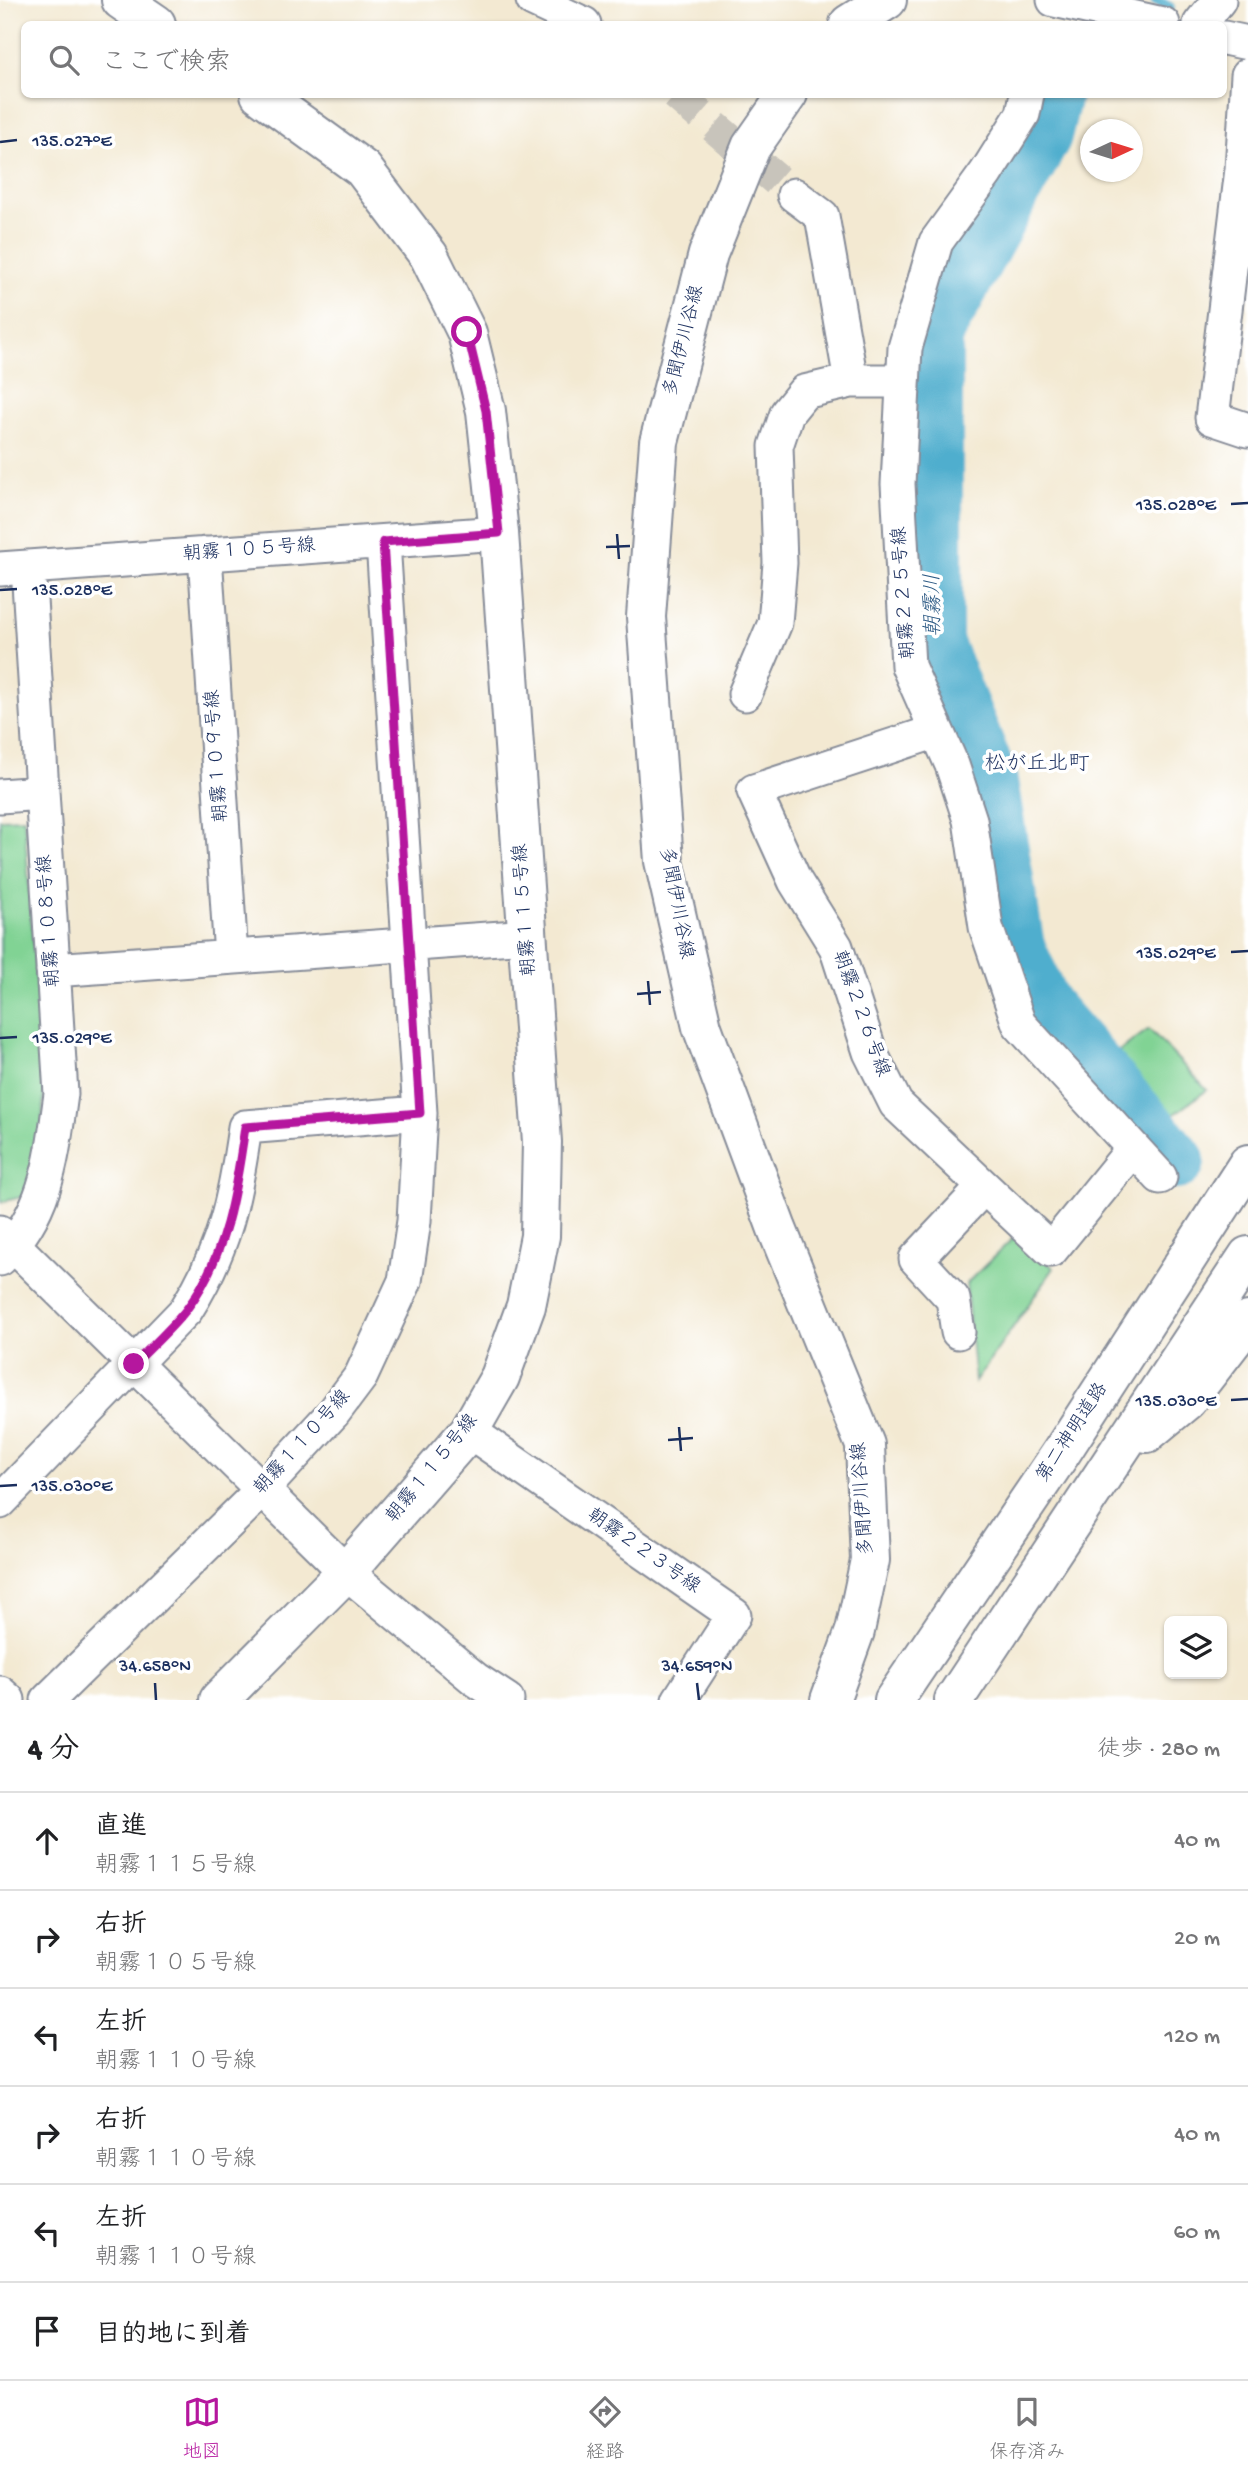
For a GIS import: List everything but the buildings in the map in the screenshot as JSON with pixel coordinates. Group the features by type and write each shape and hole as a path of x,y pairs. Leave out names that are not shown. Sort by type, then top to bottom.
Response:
{"main road":[{"path":"121,0 152,21"},
{"path":"854,21 887,0"},
{"name":"朝霧１１５号線","path":"219,1700 346,1573 469,1431 500,1377 509,1353 526,1306 540,1236 542,1142 499,533 486,411 467,332 429,256 363,169 265,98"},
{"name":"多聞伊川谷線","path":"786,98 751,147 708,254 659,442 646,617 664,861 702,1027 777,1228 865,1445 870,1560 855,1630 830,1700"},
{"name":"第二神明道路","path":"894,1700 1061,1452 1248,1164"},
{"path":"954,1700 1248,1256"},
{"path":"1115,1460 1186,1400 1248,1321"}],"street":[{"path":"533,0 578,21"},
{"path":"1046,21 1052,0 1149,21"},
{"path":"1202,21 1219,0"},
{"path":"1227,39 1248,43"},
{"path":"1248,75 1245,169 1212,418 1248,430"},
{"name":"朝霧２２５号線","path":"1026,98 1023,114 936,242 905,348 898,484 908,666 937,732 970,820 986,927 1019,1024 1160,1177"},
{"path":"793,195 822,216 851,381"},
{"path":"745,694 775,623 780,563 776,446 786,413 804,392 851,381 903,381"},
{"name":"朝霧１０５号線","path":"14,568 499,533"},
{"name":"朝霧１１０号線","path":"48,1700 262,1490 334,1412 361,1376 405,1281 414,1221 420,1113 383,542"},
{"name":"朝霧１０９号線","path":"205,554 231,957"},
{"name":"朝霧１０８号線","path":"5,1245 34,1215 51,1171 61,1094 42,793 14,568"},
{"name":"朝霧２２６号線","path":"937,732 754,791 795,881 836,947 870,1052 896,1104 1051,1250 1133,1149"},
{"path":"0,796 42,793"},
{"path":"53,970 528,936"},
{"path":"0,1502 186,1310 209,1274 235,1196 245,1127 420,1113"},
{"path":"958,1332 953,1299 916,1259 984,1187"},
{"path":"5,1245 134,1364 346,1573 475,1679 507,1700"},
{"name":"朝霧２２３号線","path":"469,1431 734,1615 680,1700"},
{"path":"0,1693 8,1700"}],"green space":[{"path":"24,818 44,1091 41,1145 26,1196 1,1202 0,819"},
{"path":"1149,1029 1207,1090 1159,1125 1104,1062"},
{"path":"1014,1237 1054,1268 975,1382 966,1284"}],"waterway":[{"path":"1155,0 1170,7"},
{"name":"朝霧川","path":"1052,98 1043,135 934,334 934,642 988,776 1016,947 1042,1006 1176,1161"}],"tunnel":[{"path":"681,98 794,195"}],"district":[{"name":"松が丘北町","path":"1037,765"}],"route":[{"path":"134,1364 186,1310 209,1274 235,1196 245,1127 420,1113 383,542 499,533 486,411 467,332"}]}
